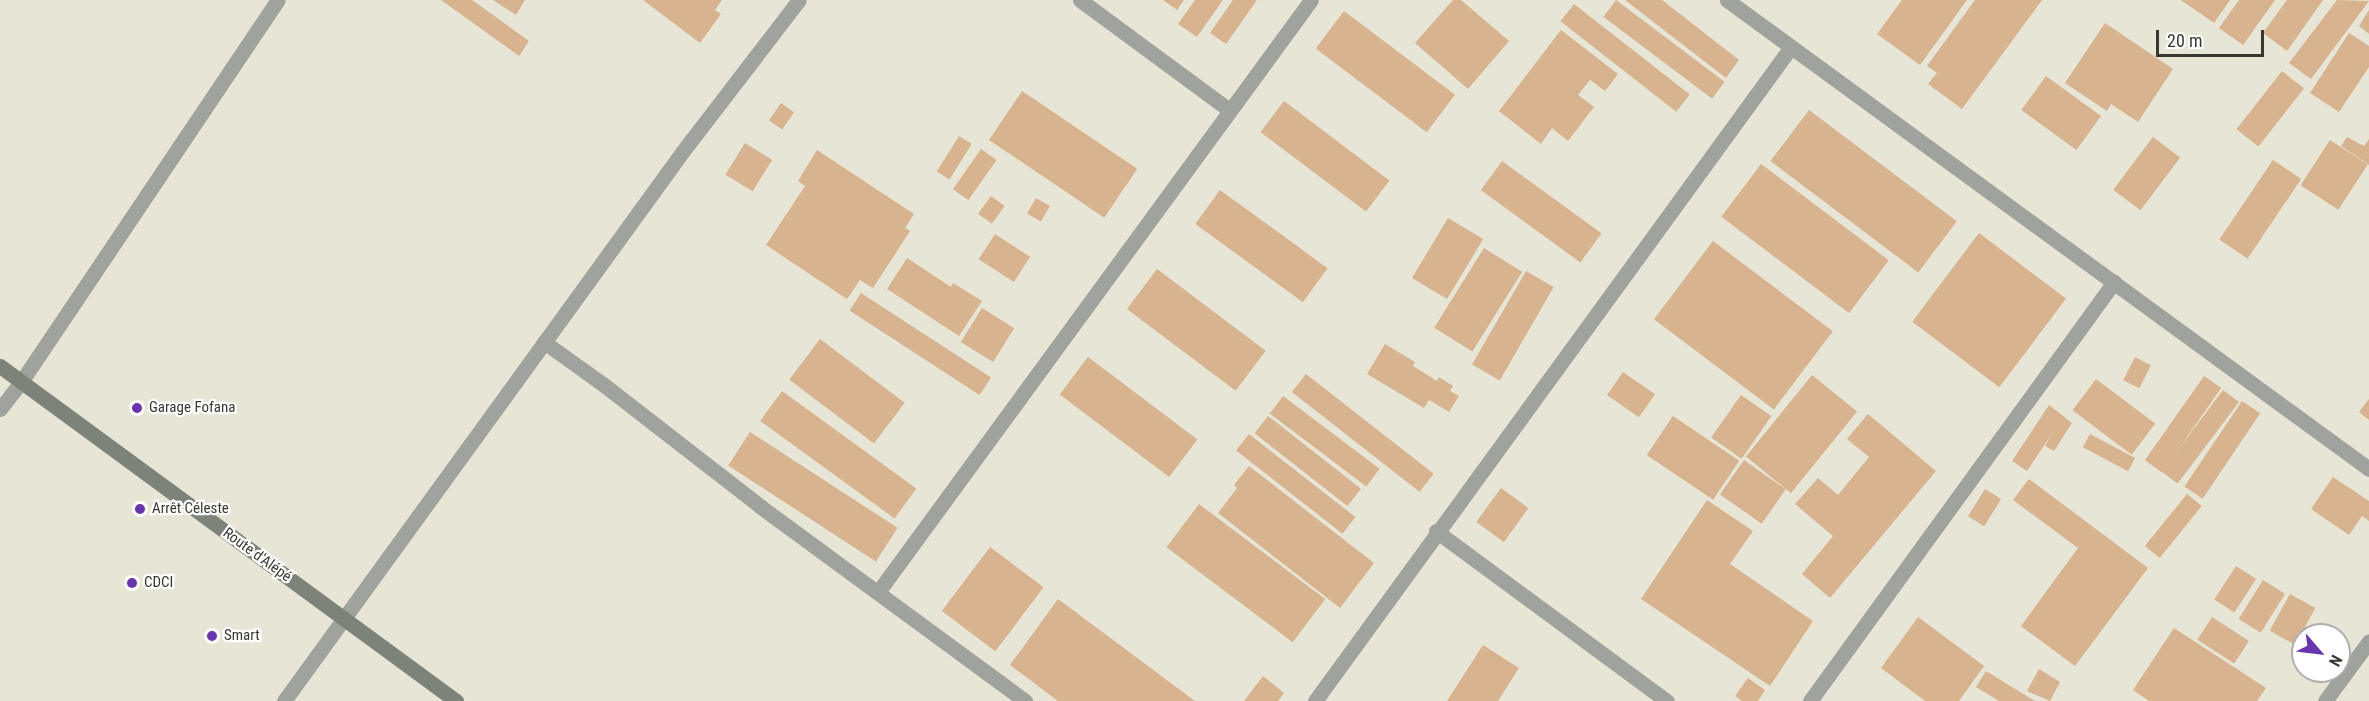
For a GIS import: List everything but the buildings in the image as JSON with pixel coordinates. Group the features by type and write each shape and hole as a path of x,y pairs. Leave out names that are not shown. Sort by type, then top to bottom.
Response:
{"main road":[{"name":"Route d'Alépé","path":"0,366 456,701"}],"street":[{"path":"0,409 21,382 278,0"},
{"path":"284,701 345,620 683,151 799,0"},
{"path":"1080,0 1229,110"},
{"path":"878,592 1311,0"},
{"path":"1727,0 2369,469"},
{"path":"1316,701 1436,531 1791,47"},
{"path":"1810,701 2114,282"},
{"path":"544,342 1025,701"},
{"path":"1436,531 1667,701"},
{"path":"2325,701 2369,641"}],"place":[{"name":"Garage Fofana","path":"137,408"},
{"name":"Arrêt Céleste","path":"140,509"},
{"name":"CDCI","path":"132,583"},
{"name":"Smart","path":"212,636"}]}
